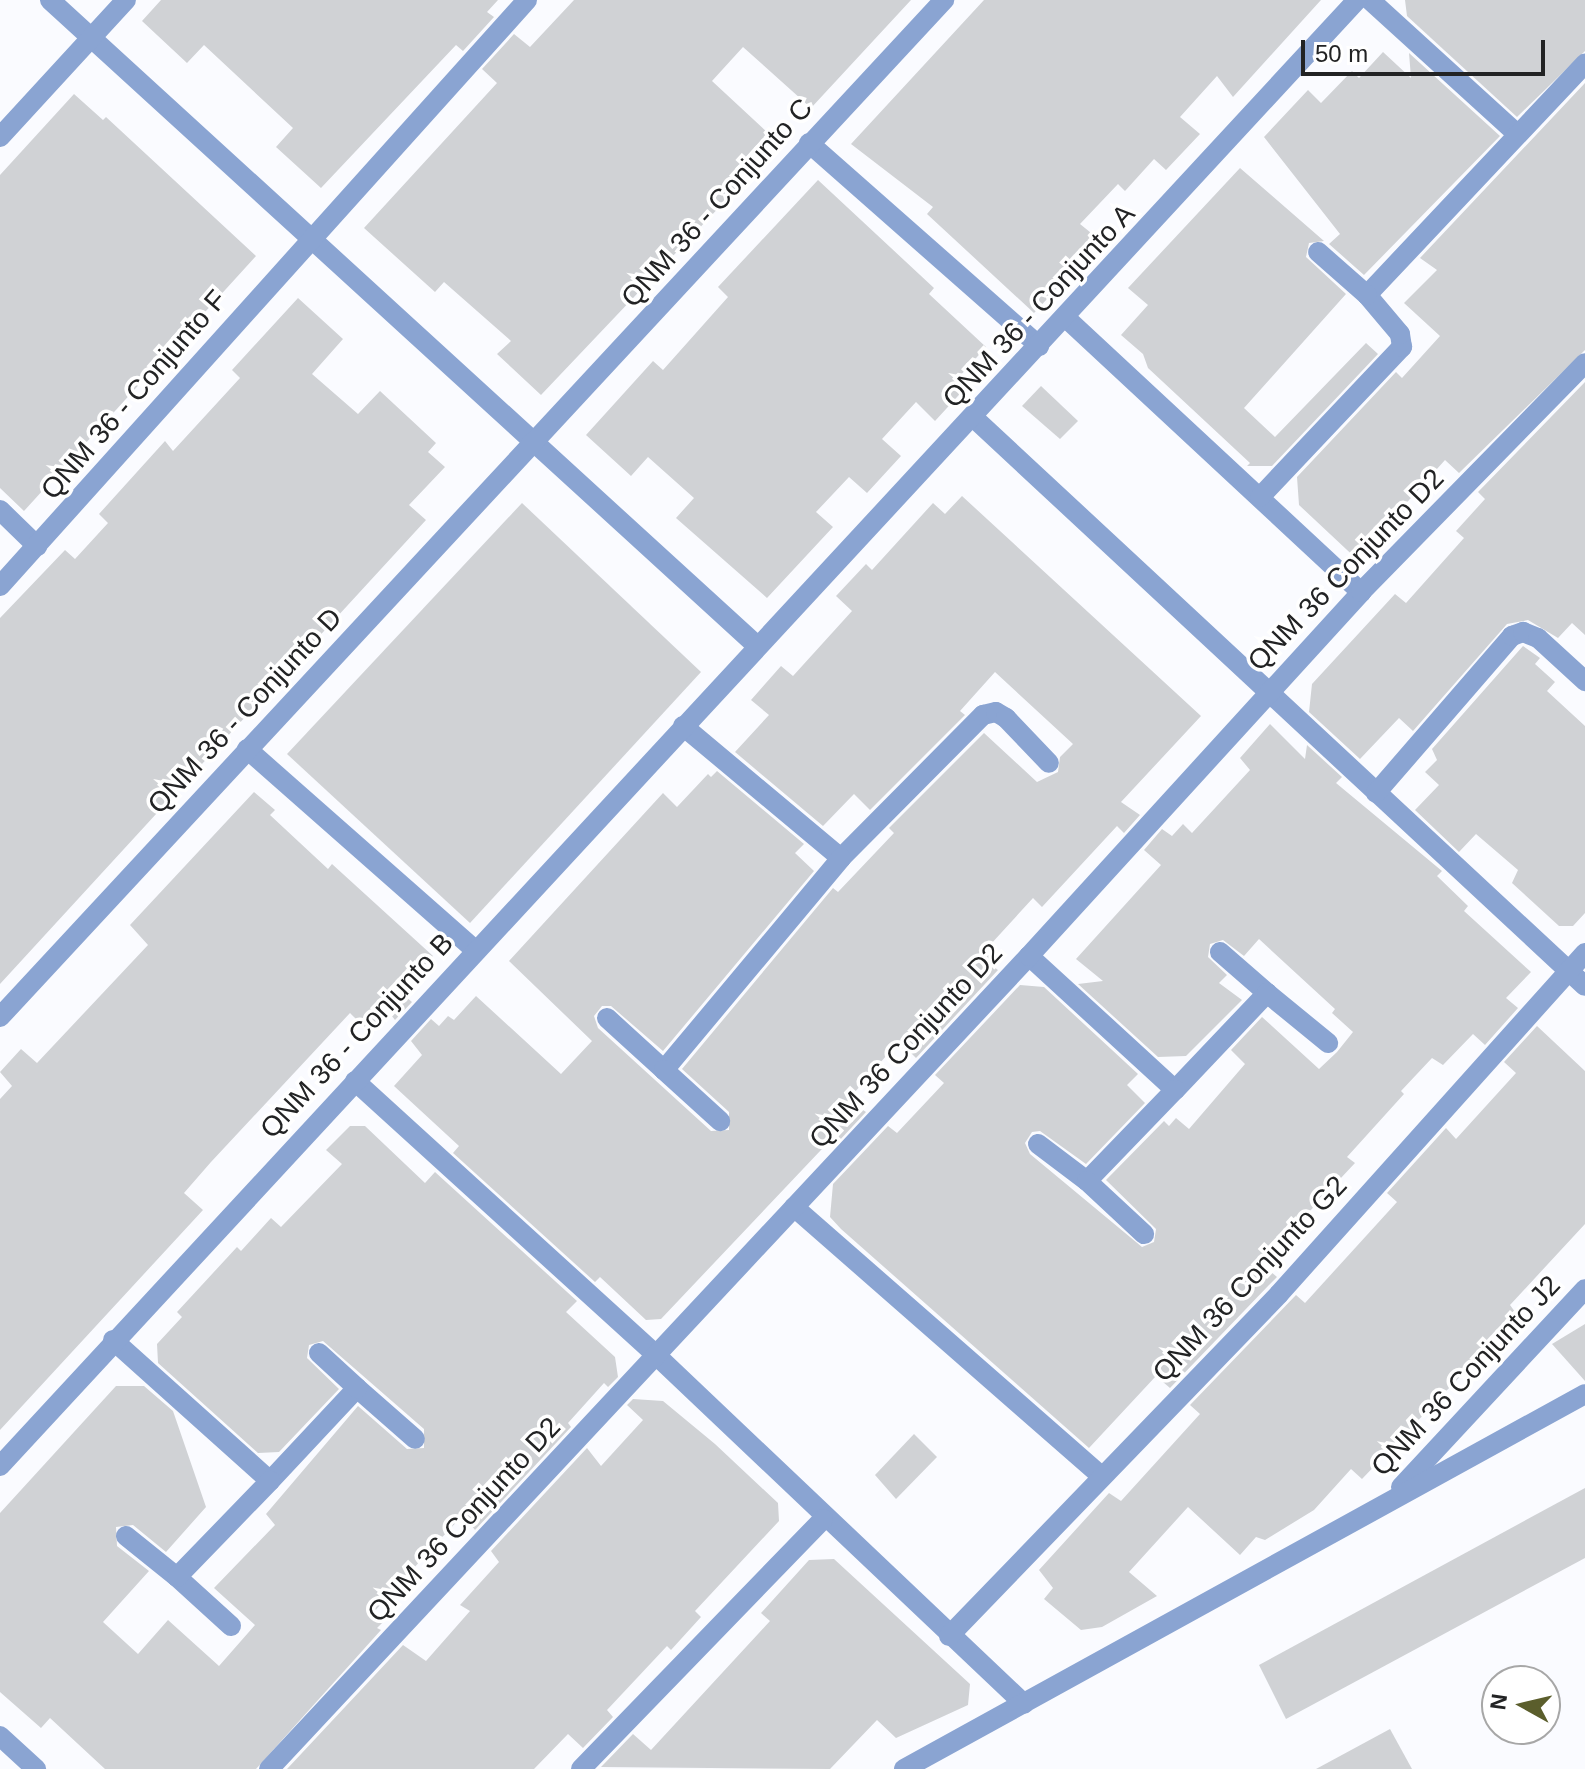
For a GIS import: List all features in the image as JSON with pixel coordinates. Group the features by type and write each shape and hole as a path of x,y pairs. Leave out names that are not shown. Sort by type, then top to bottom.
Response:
{"street":[{"path":"50,0 308,240 756,645"},
{"path":"0,137 126,0"},
{"name":"QNM 36 - Conjunto F","path":"0,586 527,0"},
{"name":"QNM 36 - Conjunto C","path":"534,446 809,143 944,0"},
{"name":"QNM 36 - Conjunto A","path":"756,645 974,418 1357,0"},
{"path":"1370,0 1516,133"},
{"path":"1367,295 1516,133 1585,64"},
{"path":"809,143 1039,346"},
{"path":"1260,497 1398,356 1400,334 1367,295 1318,252"},
{"path":"1066,318 1361,592"},
{"name":"QNM 36 Conjunto D2","path":"269,1769 1029,956 1361,592 1585,363"},
{"path":"974,418 1585,986"},
{"name":"QNM 36 - Conjunto D","path":"0,1017 247,749 534,446"},
{"path":"0,510 37,546"},
{"path":"1376,793 1512,636 1523,632 1538,638 1581,670"},
{"name":"QNM 36 - Conjunto B","path":"0,1466 756,645"},
{"path":"664,1070 841,858 983,715 996,712 1006,718 1049,763"},
{"path":"683,726 841,858"},
{"path":"247,749 475,950"},
{"path":"1220,952 1328,1043"},
{"name":"QNM 36 Conjunto G2","path":"949,1636 1279,1294 1585,953"},
{"path":"1029,956 1175,1090"},
{"path":"1087,1181 1267,993"},
{"path":"607,1018 720,1121"},
{"path":"355,1081 656,1355 823,1519 1024,1704"},
{"path":"1038,1144 1087,1181 1144,1234"},
{"path":"794,1207 1101,1476"},
{"name":"QNM 36 Conjunto J2","path":"1387,1502 1585,1289"},
{"path":"113,1340 270,1481"},
{"path":"319,1353 415,1439"},
{"path":"177,1577 357,1388"},
{"path":"904,1769 1585,1394"},
{"path":"581,1769 823,1519"},
{"path":"126,1536 231,1626"},
{"path":"0,1736 36,1769"}],"building":[{"path":"161,0 498,0 487,12 494,17 463,51 456,45 321,188 276,147 293,128 204,45 187,63 142,21"},
{"path":"574,0 911,0 811,108 743,47 712,81 768,133 735,169 746,179 541,395 497,354 511,341 444,282 435,292 364,228 497,83 482,69 514,34 530,47"},
{"path":"984,0 1321,0 1233,97 1217,76 1180,117 1200,134 1166,170 1154,159 1125,191 1118,184 1080,224 1101,241 1034,313 927,214 933,207 851,144"},
{"path":"1405,0 1585,0 1585,51 1517,117 1407,16"},
{"path":"1383,52 1411,78 1409,53 1500,136 1364,275 1329,244 1340,234 1264,137 1308,90 1321,103 1352,71 1359,78"},
{"path":"1585,83 1585,350 1459,473 1445,460 1401,509 1405,513 1362,564 1299,505 1297,477 1396,372 1402,378 1440,336 1404,303 1437,270 1420,258"},
{"path":"74,94 103,120 106,117 256,256 24,511 0,488 0,175"},
{"path":"1240,168 1324,241 1309,243 1306,257 1346,294 1244,408 1275,437 1366,343 1378,354 1272,466 1247,466 1250,463 1148,368 1143,354 1121,335 1148,305 1128,288"},
{"path":"818,180 934,288 929,294 986,347 959,377 968,385 935,421 916,402 882,439 901,456 867,493 849,477 816,512 833,527 767,598 676,518 694,498 648,457 631,476 586,435 653,361 663,370 728,297 718,287"},
{"path":"298,298 343,339 312,374 358,414 380,391 436,443 428,452 445,467 409,505 426,520 0,984 0,618 65,550 75,559 108,523 99,514 165,441 173,451 240,378 232,370"},
{"path":"1585,382 1585,635 1572,623 1558,638 1528,620 1507,624 1413,731 1399,718 1360,759 1309,712 1312,684 1395,594 1406,603 1464,538 1456,531 1485,499 1478,492"},
{"path":"1041,386 1078,421 1060,439 1022,406"},
{"path":"962,496 1201,716 1121,802 1140,815 1124,833 1117,826 1042,907 1033,898 990,945 1000,955 991,965 998,970 916,1058 899,1041 848,1100 866,1112 838,1142 839,1131 661,1319 646,1320 600,1277 595,1282 453,1153 459,1146 394,1086 422,1055 411,1041 431,1019 439,1026 448,1016 454,1020 476,996 561,1074 592,1041 509,961 663,793 677,807 708,774 711,777 717,771 804,844 795,853 814,871 663,1051 611,1006 602,1006 594,1016 598,1028 711,1131 729,1130 729,1112 682,1069 833,888 838,892 894,833 889,828 984,733 1037,782 1058,772 1060,757 1073,744 995,672 960,711 965,715 870,810 854,794 823,826 735,752 769,715 751,700 781,666 793,676 852,611 836,596 866,564 872,570 933,503 945,514"},
{"path":"522,503 701,672 470,923 287,754"},
{"path":"1523,646 1540,658 1535,664 1555,682 1547,691 1585,726 1585,913 1573,926 1559,926 1512,883 1518,870 1476,834 1459,852 1415,810 1439,785 1425,772 1437,760 1432,749"},
{"path":"1270,724 1305,759 1307,745 1342,777 1336,783 1442,871 1437,876 1468,906 1464,911 1531,972 1506,998 1518,1008 1485,1045 1473,1034 1443,1065 1432,1058 1401,1091 1404,1094 1347,1157 1355,1163 1261,1263 1277,1277 1170,1388 1156,1376 1089,1448 841,1229 830,1217 833,1184 888,1126 897,1133 944,1083 935,1075 1020,985 1044,987 1138,1074 1127,1085 1145,1103 1086,1164 1040,1131 1032,1132 1025,1143 1030,1154 1142,1247 1154,1242 1156,1229 1106,1180 1164,1121 1169,1126 1176,1118 1189,1129 1245,1064 1231,1050 1262,1017 1319,1069 1337,1052 1353,1032 1332,1013 1335,1009 1259,939 1244,956 1223,940 1210,944 1208,957 1227,975 1219,983 1242,1000 1186,1056 1158,1057 1078,984 1103,981 1076,959 1161,865 1144,850 1162,829 1172,836 1183,824 1192,833 1250,770 1240,758"},
{"path":"254,792 275,810 270,815 328,869 332,864 433,956 400,992 412,1002 395,1020 388,1011 369,1032 350,1013 211,1162 184,1193 203,1210 0,1430 0,1099 12,1086 0,1072 21,1049 37,1063 148,945 130,925"},
{"path":"1537,1026 1585,1071 1585,1224 1510,1305 1518,1316 1362,1479 1351,1469 1314,1510 1265,1540 1256,1537 1240,1555 1188,1507 1129,1572 1157,1596 1102,1627 1081,1630 1044,1599 1053,1588 1039,1570 1109,1493 1121,1501 1200,1414 1190,1405 1296,1295 1305,1303 1397,1202 1387,1193 1446,1128 1456,1139 1516,1073 1504,1062"},
{"path":"350,1126 365,1126 425,1183 435,1172 577,1301 566,1312 615,1357 618,1377 608,1387 604,1383 568,1423 571,1427 475,1530 463,1515 432,1548 373,1613 383,1622 377,1628 381,1630 256,1769 105,1769 50,1718 41,1728 0,1692 0,1513 116,1386 144,1386 173,1411 206,1507 166,1552 133,1525 116,1527 117,1546 149,1571 103,1622 138,1654 168,1620 219,1666 255,1625 214,1588 275,1525 266,1514 358,1406 407,1449 424,1448 424,1429 323,1341 309,1345 307,1358 339,1389 279,1452 258,1453 158,1363 157,1344 182,1317 177,1312 237,1247 241,1251 271,1218 281,1227 342,1164 326,1150"},
{"path":"1585,1324 1585,1381 1552,1344"},
{"path":"633,1399 663,1401 715,1444 778,1503 779,1521 695,1611 701,1617 671,1650 667,1646 607,1710 613,1717 583,1748 568,1734 534,1769 287,1769 403,1645 426,1661 470,1611 460,1605 499,1562 491,1551 587,1448 601,1466 643,1420 627,1405"},
{"path":"914,1434 937,1457 896,1499 875,1475"},
{"path":"1585,1488 1585,1558 1286,1719 1259,1665"},
{"path":"834,1559 970,1684 968,1705 896,1738 877,1720 830,1769 601,1767 633,1734 651,1750 770,1621 761,1613 809,1560"},
{"path":"1390,1729 1412,1769 1316,1769"}]}
